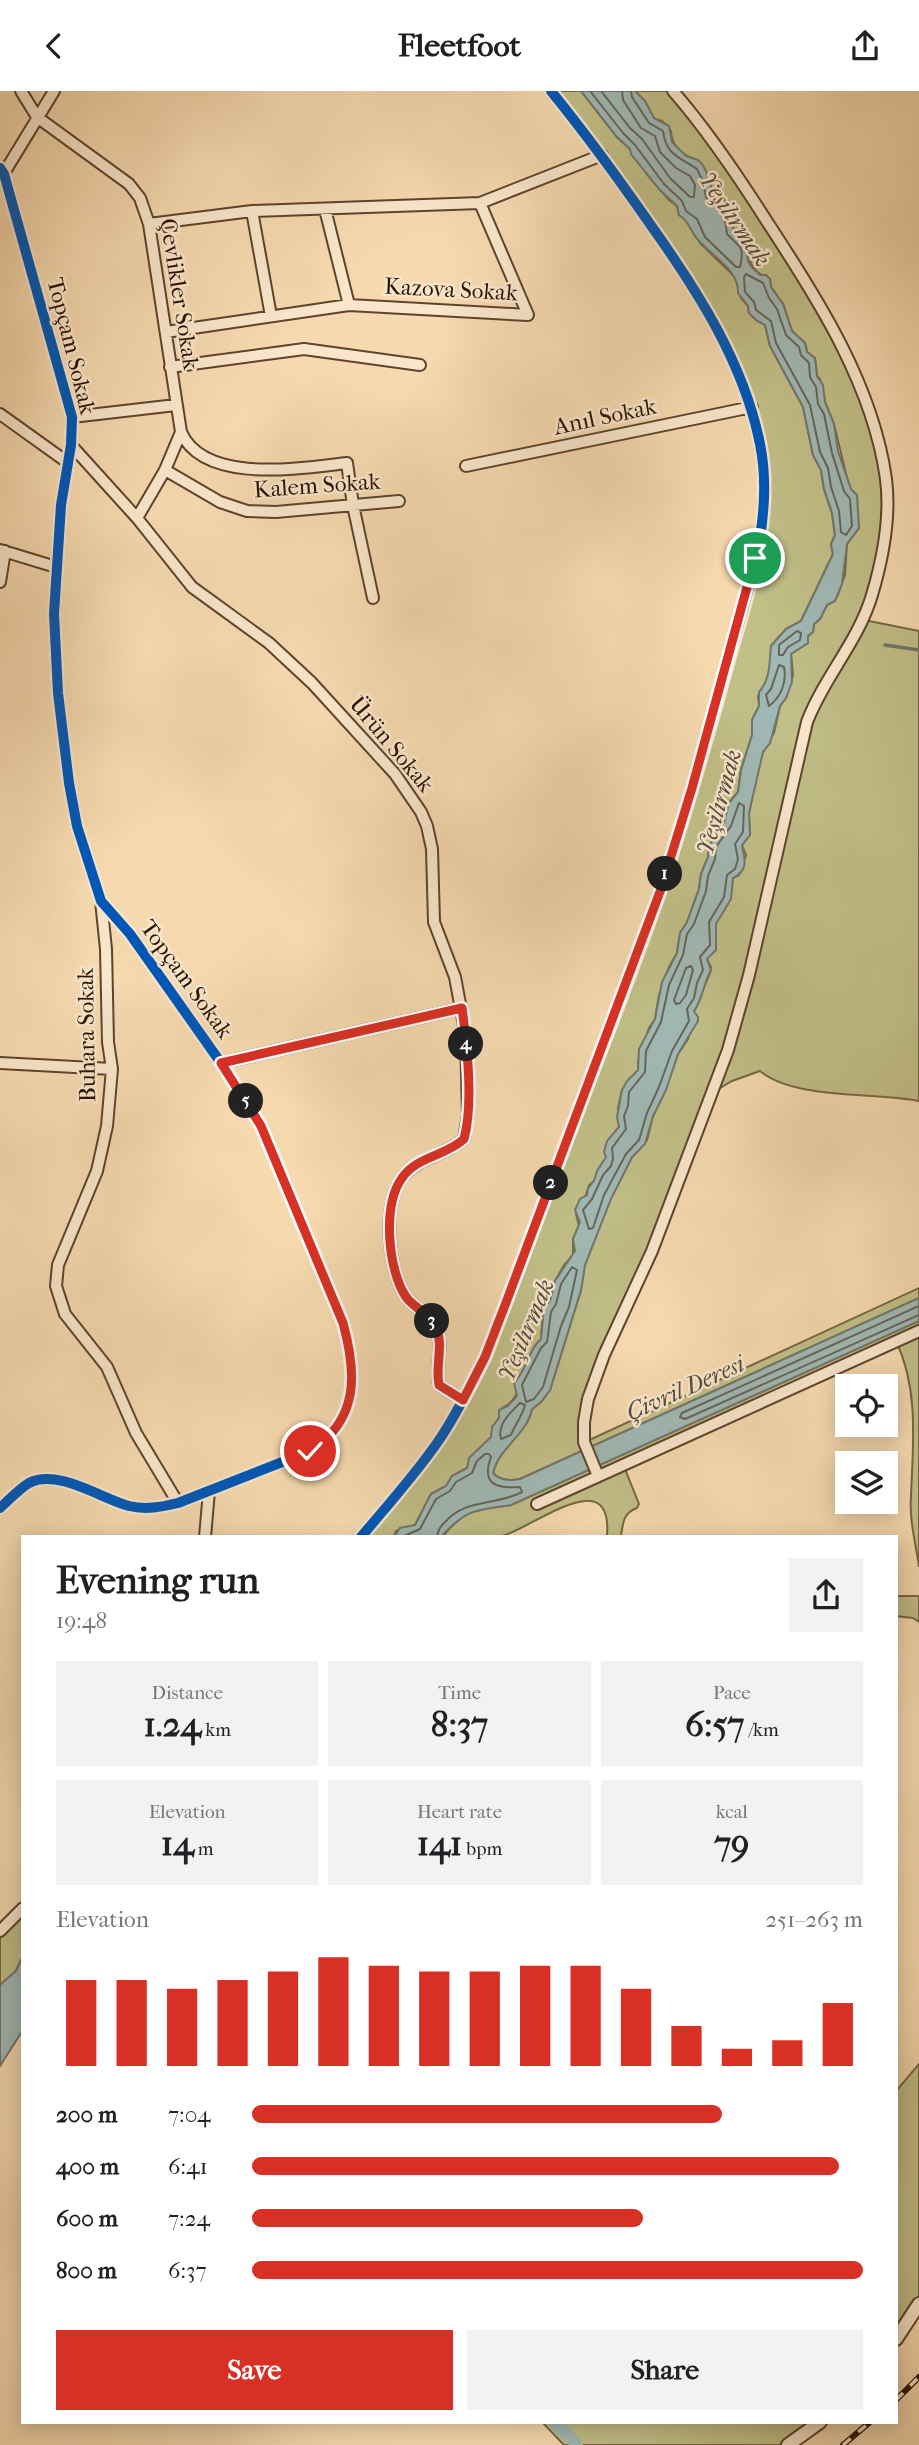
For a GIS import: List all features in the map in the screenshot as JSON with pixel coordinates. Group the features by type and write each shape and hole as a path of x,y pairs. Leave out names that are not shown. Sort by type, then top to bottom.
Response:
{"street":[{"path":"21,91 37,117"},
{"path":"1,174 54,91"},
{"path":"363,1535 438,1443 488,1349 661,889 751,577 761,527 764,473 761,446 751,407 708,311 602,155 551,91"},
{"path":"596,1472 586,1449 584,1422 595,1379 652,1251 728,1050 749,975 807,722 814,702 864,620 881,559 888,510 886,480 872,417 842,348 756,204 673,91"},
{"name":"Çevlikler Sokak","path":"37,117 129,184 140,198 149,224 181,432"},
{"path":"149,224 252,211 480,203 602,155"},
{"name":"Topçam Sokak","path":"0,1508 30,1483 51,1479 128,1506 156,1508 209,1492 310,1451 324,1442 344,1415 351,1393 352,1378 349,1344 343,1323 261,1126 221,1063 130,935 101,901 77,826 69,783 55,657 56,567 72,417 1,174"},
{"name":"Kazova Sokak","path":"166,332 349,305 528,314 480,203"},
{"path":"325,209 349,305"},
{"path":"252,211 271,316"},
{"path":"170,367 304,349 420,365"},
{"path":"72,417 176,405"},
{"name":"Anıl Sokak","path":"466,466 751,407"},
{"path":"0,414 67,462"},
{"path":"136,518 165,470 181,432"},
{"path":"181,432 187,446 197,453 244,468 276,471 347,463 373,598"},
{"name":"Ürün Sokak","path":"71,446 136,518 192,587 269,643 385,762 412,796 428,826 432,856 434,922 455,977 466,1036 468,1115 464,1139 449,1150 421,1161 401,1179 393,1201 390,1235 393,1263 401,1289 413,1305 431,1320 438,1334 439,1385 463,1400"},
{"name":"Kalem Sokak","path":"165,470 220,502 247,511 276,512 399,501"},
{"path":"0,582 2,551 56,567"},
{"name":"Buhara Sokak","path":"101,901 106,949 111,1069 107,1126 90,1191 58,1265 56,1286 65,1314 107,1367 136,1433 178,1503"},
{"path":"221,1063 462,1008"},
{"path":"0,1063 111,1069"},
{"path":"537,1504 596,1472 919,1331"},
{"path":"205,1535 209,1492"},
{"path":"0,1931 21,1910"},
{"path":"898,2336 919,2304"},
{"path":"788,2445 817,2424"}],"shaded area":[{"path":"551,91 581,91 617,137 630,149 649,177 677,206 679,215 691,223 700,243 734,276 749,313 765,325 770,346 803,407 813,455 821,470 832,513 835,535 831,544 833,554 801,621 786,629 771,646 771,667 758,696 759,706 752,720 752,735 741,770 738,792 729,803 724,822 709,846 699,889 680,933 677,953 659,995 655,1019 649,1028 638,1070 622,1090 618,1108 619,1127 604,1163 589,1185 576,1214 579,1226 573,1239 573,1255 555,1281 550,1301 543,1311 541,1339 530,1355 516,1396 502,1408 491,1437 472,1456 467,1468 452,1476 446,1486 431,1494 415,1525 396,1531 394,1535 362,1535 463,1400 661,889 745,600 764,496 752,407 708,312"},
{"path":"635,91 673,91 681,100 812,296 871,417 888,511 864,620 919,631 919,1101 814,1091 793,1087 760,1071 732,1081 712,1093 595,1379 585,1442 919,1288 919,1298 520,1479 509,1480 499,1478 493,1473 496,1464 525,1426 532,1409 550,1390 581,1290 585,1265 611,1198 632,1157 647,1140 653,1116 678,1054 688,1039 694,1011 710,973 711,967 707,959 716,944 716,924 729,902 733,878 739,875 746,855 742,845 750,835 749,813 759,765 774,733 780,706 786,698 793,675 791,654 808,643 808,636 813,632 814,624 820,619 827,605 837,597 845,575 847,544 859,528 834,424 817,376 815,358 807,352 805,343 792,331 783,304 771,287 770,279 753,267 742,235 734,232 731,211 712,193 698,160 679,150 671,131 662,121 654,119 645,101"},
{"path":"919,1321 919,1567 911,1514 911,1397 903,1359 896,1341 623,1464 639,1504 626,1516 621,1535 607,1535 605,1514 597,1503 585,1501 568,1505 505,1535 444,1535 465,1515 511,1505"},
{"path":"898,1596 919,1596 919,1622 913,1618 898,1616"},
{"path":"21,1910 21,1960 16,1971 0,1985 0,1931"},
{"path":"919,2064 919,2304 898,2336 898,2089"},
{"path":"544,2424 817,2424 788,2445 564,2445"}],"water":[{"path":"581,91 635,91 645,101 654,118 669,126 672,142 686,156 703,165 715,198 729,207 734,232 747,241 749,263 760,275 766,275 770,279 771,287 783,304 792,331 805,343 807,352 815,358 817,376 823,385 825,402 834,424 838,451 851,489 857,495 859,528 847,544 842,584 835,601 827,605 820,619 814,624 813,632 808,636 808,643 791,654 792,682 780,706 770,743 763,752 749,813 750,835 742,845 744,867 733,878 731,899 716,924 716,950 707,959 711,970 694,1011 698,1021 678,1054 666,1090 653,1116 645,1144 632,1157 611,1199 585,1265 581,1290 550,1390 532,1409 525,1426 501,1456 493,1473 505,1480 520,1479 919,1298 919,1321 511,1505 472,1512 458,1520 443,1535 395,1535 400,1528 415,1525 431,1494 446,1486 452,1476 467,1468 469,1458 491,1437 492,1427 499,1418 499,1410 508,1406 517,1396 514,1383 533,1348 541,1339 544,1307 550,1301 555,1281 575,1251 573,1239 580,1222 575,1210 580,1199 587,1195 588,1188 606,1157 604,1152 607,1141 619,1127 617,1117 622,1090 638,1070 639,1049 655,1019 662,982 677,953 680,933 699,889 709,846 724,822 729,803 738,792 741,770 752,735 752,720 759,706 759,692 768,676 771,646 786,629 801,621 833,554 831,544 835,535 832,513 821,470 813,455 803,407 770,346 765,325 749,313 730,271 696,237 679,215 677,206 659,189 631,154 630,149 617,137"},
{"path":"21,1960 21,2033 0,2066 0,1985 16,1971"}],"waterway":[{"path":"885,645 919,650"},
{"path":"557,2424 577,2445"}],"railway":[{"path":"898,2398 919,2377"},
{"path":"843,2445 868,2424"}],"cycle path":[{"path":"363,1535 437,1443 457,1412 485,1357 662,885 694,783 761,534 764,474 760,444 753,414 731,356 717,328 668,249 602,156 551,91"},
{"path":"0,168 4,174 72,417 71,445 61,505 54,614 58,693 77,826 101,901 130,934 233,1080 261,1126 343,1323 352,1378 346,1410 338,1425 310,1451 178,1503 154,1507 129,1506 66,1482 40,1479 25,1485 0,1508"}],"route":[{"path":"310,1451 334,1432 347,1407 352,1378 349,1344 343,1323 261,1126 221,1063 462,1008 466,1036 468,1115 464,1139 449,1150 421,1161 401,1179 393,1201 390,1235 391,1252 401,1289 413,1305 431,1320 438,1334 439,1385 463,1400 485,1357 661,889 692,788 755,558"}],"water label":[{"name":"Yeşilırmak","path":"735,219"},
{"name":"Yeşilırmak","path":"719,802"},
{"name":"Yeşilırmak","path":"526,1330"},
{"name":"Çivril Deresi","path":"685,1388"}]}
